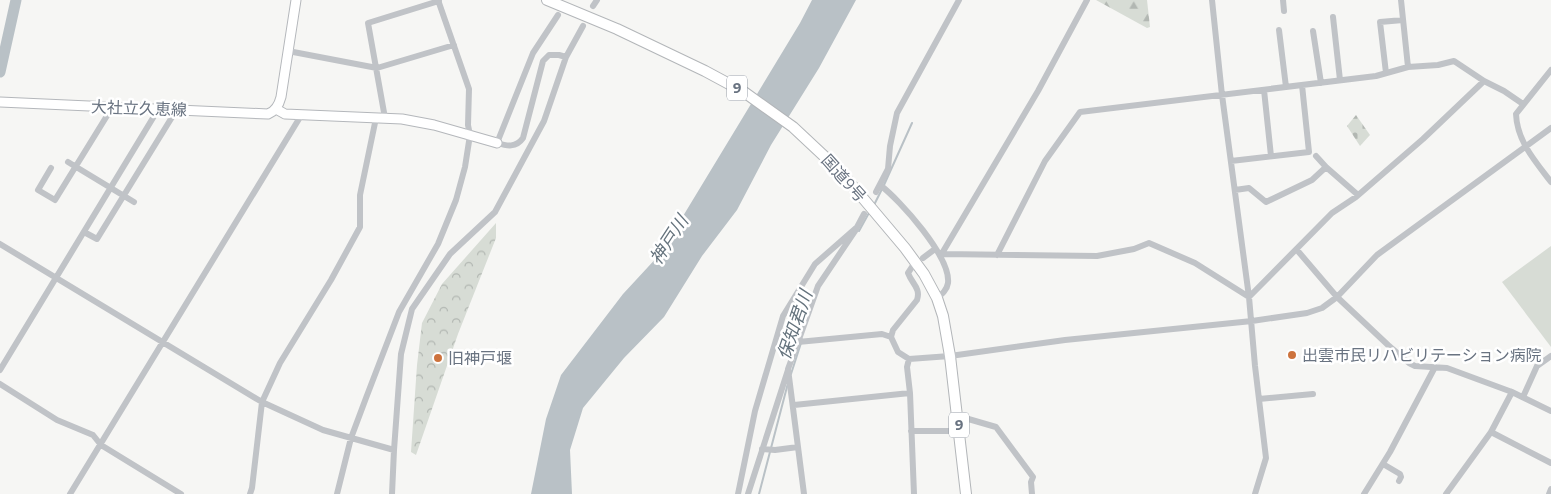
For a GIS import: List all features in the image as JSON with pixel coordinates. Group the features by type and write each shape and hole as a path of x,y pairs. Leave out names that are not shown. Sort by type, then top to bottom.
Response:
{"highway":[{"name":"国道9号","path":"547,0 705,71 744,92 793,127 840,171 905,248 924,274 937,298 943,316 950,356 966,494"}],"main road":[{"path":"276,109 281,97 296,0"},
{"name":"大社立久恵線","path":"0,102 268,114 276,109 284,114 402,119 434,125 497,143"}],"street":[{"path":"250,494 262,402 280,363 331,280 360,227 360,195 380,118 377,68 368,23 438,0 470,89 468,125 470,135 465,167 456,200 438,244 399,312 351,438 337,494"},
{"path":"876,192 888,169 890,146 897,113 959,0"},
{"path":"942,255 1038,91 1087,0"},
{"path":"1212,0 1222,95 1252,321 1266,458 1255,494"},
{"path":"1283,0 1284,11"},
{"path":"1401,0 1408,67"},
{"path":"558,14 533,53 497,143 510,146 520,142 523,138 543,61 549,55 566,57"},
{"path":"1333,17 1340,80"},
{"path":"1386,73 1380,22 1403,20"},
{"path":"392,494 400,354 412,309 450,254 495,212 544,121 566,57 584,26"},
{"path":"1280,30 1286,87"},
{"path":"1313,31 1321,83"},
{"path":"288,51 377,68 454,45"},
{"path":"997,255 1045,161 1080,112 1376,76 1408,67 1438,65 1454,61 1523,104"},
{"path":"1551,70 1516,114 1517,124 1525,147 1551,182"},
{"path":"1249,297 1332,213 1358,195 1423,139 1484,81"},
{"path":"1231,161 1309,152 1302,85"},
{"path":"1264,90 1271,156"},
{"path":"51,168 38,190 55,200 113,106"},
{"path":"0,370 159,108"},
{"path":"84,232 97,240 177,109"},
{"path":"70,494 302,114"},
{"path":"912,267 908,273 918,289 917,300 893,330 891,337 898,352 909,359 950,356 1064,340 1252,321 1306,313 1322,308 1337,297 1377,255 1551,128"},
{"path":"1316,156 1358,195"},
{"path":"68,162 134,202"},
{"path":"1235,190 1249,188 1266,202 1312,180 1326,167"},
{"path":"880,185 892,194 911,214 942,255 948,284 946,290 937,298"},
{"path":"748,494 788,369 818,286 864,214"},
{"path":"738,494 755,411 783,316 814,264 856,228"},
{"path":"942,255 1097,256 1134,249 1149,243 1195,263 1249,297"},
{"path":"0,244 262,402 323,430 394,450"},
{"path":"923,258 935,248"},
{"path":"1297,250 1337,297 1388,346 1409,363 1415,366 1447,368 1512,392 1551,411"},
{"path":"798,342 882,334 891,337"},
{"path":"1523,397 1537,366 1551,356"},
{"path":"909,359 907,367 910,393 914,494"},
{"path":"1364,494 1383,464 1434,367"},
{"path":"788,369 804,494"},
{"path":"0,384 57,420 93,435 101,445 181,494"},
{"path":"1446,494 1491,432 1512,392"},
{"path":"794,405 910,393"},
{"path":"1259,399 1313,394"},
{"path":"958,416 996,427 1034,477 1031,482 1032,494"},
{"path":"911,432 959,431"},
{"path":"1491,432 1551,463"},
{"path":"762,449 775,450 798,447"},
{"path":"1383,464 1400,474 1400,481"},
{"path":"1548,494 1551,489"}],"green space":[{"path":"1096,0 1147,0 1150,27 1147,28"},
{"path":"1356,115 1370,135 1360,146 1347,126"},
{"path":"496,223 496,238 458,334 416,455 411,452 422,323 442,284"},
{"path":"1551,246 1551,347 1502,282"}],"water":[{"name":"神戸川","path":"812,0 856,0 819,68 771,145 737,210 702,256 664,317 624,358 583,408 570,450 572,494 531,494 546,419 561,375 623,294 660,254 800,23"}],"waterway":[{"path":"0,72 16,0"},
{"name":"保知君川","path":"884,185 912,123"},
{"name":"保知君川","path":"874,205 882,189"},
{"name":"保知君川","path":"859,231 870,211"},
{"name":"保知君川","path":"791,374 801,343"},
{"name":"保知君川","path":"759,494 788,383"}],"place":[{"name":"出雲市民リハビリテーション病院","path":"1292,355"},
{"name":"旧神戸堰","path":"438,358"}]}
